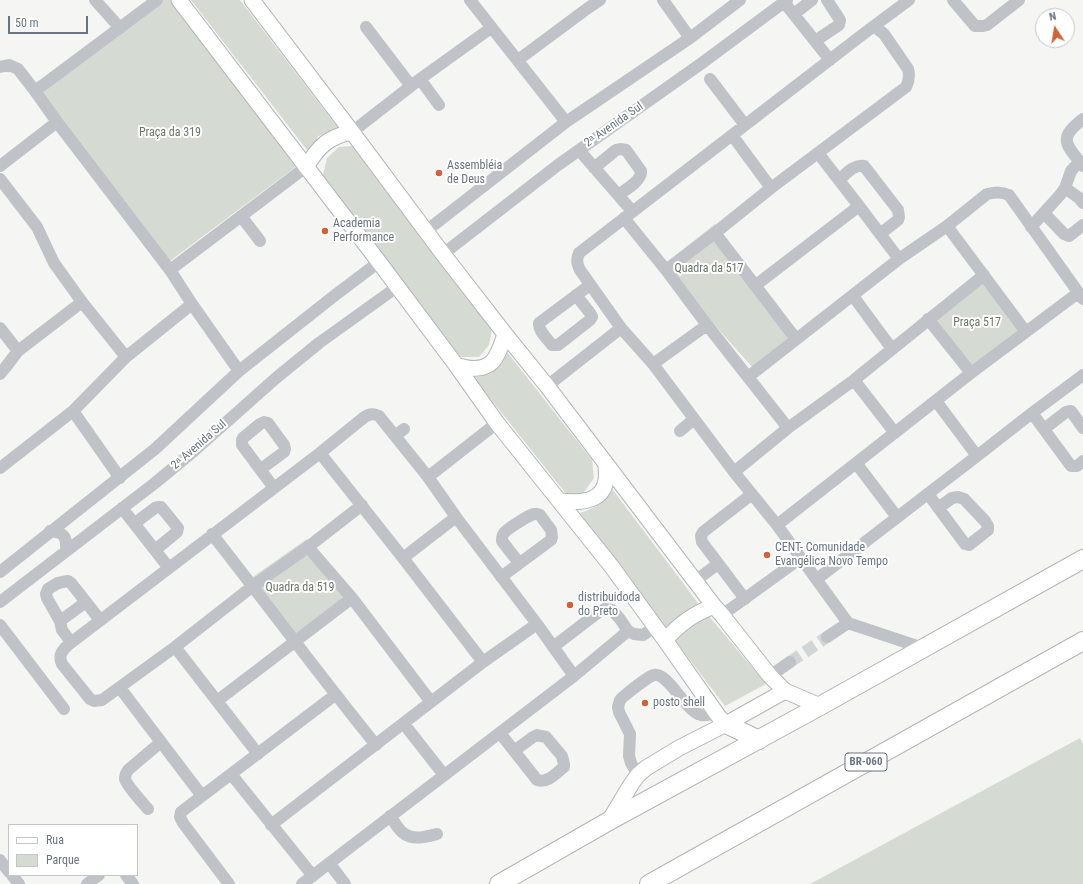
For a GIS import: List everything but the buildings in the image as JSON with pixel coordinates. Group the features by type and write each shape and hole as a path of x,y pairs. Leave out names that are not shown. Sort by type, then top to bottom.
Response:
{"highway":[{"path":"499,884 1083,559"},
{"name":"BR-060","path":"649,884 1083,642"},
{"path":"721,719 759,740"}],"main road":[{"path":"179,0 379,262 497,424 612,567 666,640 721,719"},
{"path":"252,0 426,231 547,386 695,581 770,676 785,691 820,706"},
{"path":"306,167 314,154 325,144 338,135 352,132"},
{"path":"456,366 477,368 485,366 493,361 499,351 505,334"},
{"path":"560,501 584,502 596,497 603,490 606,480 606,464"},
{"path":"666,640 677,627 701,611 718,610"},
{"path":"610,821 632,783 646,768 679,748 721,719 785,691"}],"street":[{"path":"95,0 102,6 120,28"},
{"path":"35,91 156,0"},
{"path":"470,0 566,122"},
{"path":"518,60 585,4 600,0"},
{"path":"663,0 690,38"},
{"path":"426,231 566,122 690,38 740,0"},
{"path":"794,14 812,0"},
{"path":"815,41 839,25 840,22 827,0"},
{"path":"909,0 579,253 577,263 590,285 621,328 653,364 734,472 777,525 848,623 924,648"},
{"path":"953,0 975,26 979,27 988,24 1019,0"},
{"path":"786,1 794,14 830,60"},
{"name":"2ᵃ Avenida Sul","path":"444,254 552,169 702,63 786,1"},
{"path":"666,270 771,188 906,87 910,75 908,69 884,34 874,26"},
{"path":"366,27 415,83 438,105"},
{"path":"352,132 415,83 491,28"},
{"path":"0,67 9,65 18,69 170,270 239,371"},
{"path":"710,79 745,125"},
{"path":"1031,227 1060,195 1072,171 1081,163 1069,148 1067,135 1075,125 1083,119"},
{"path":"0,166 57,122"},
{"path":"732,135 771,188"},
{"path":"579,150 618,195 628,215 666,270 788,428"},
{"path":"594,168 616,150 626,150 642,175 618,195"},
{"path":"818,153 899,259"},
{"path":"839,180 855,167 861,165 864,166 898,210 898,220 880,234"},
{"path":"170,270 306,167"},
{"path":"0,179 37,227 54,263 82,302 126,357"},
{"path":"1064,188 1083,202"},
{"path":"748,378 899,259 947,226 988,194 995,192 1001,192 1009,195 1081,296 1026,332 971,373 936,402 777,525"},
{"path":"756,285 859,206"},
{"path":"1044,213 1067,236 1083,225"},
{"path":"242,216 260,241"},
{"path":"947,226 1026,332"},
{"path":"715,233 796,339"},
{"path":"0,572 155,449 239,371 379,262"},
{"path":"734,472 788,428 854,380 984,275"},
{"path":"576,295 590,285"},
{"name":"2ᵃ Avenida Sul","path":"0,602 155,483 195,450 282,373 319,343 397,287"},
{"path":"853,296 892,349"},
{"path":"0,374 18,352 82,302"},
{"path":"0,468 72,411 126,357 192,304"},
{"path":"928,320 971,373"},
{"path":"653,364 707,325"},
{"path":"0,328 18,352"},
{"path":"547,386 621,328"},
{"path":"817,579 1083,375"},
{"path":"854,380 895,433"},
{"path":"936,402 977,456"},
{"path":"72,411 120,478"},
{"path":"1044,429 1069,411 1071,411 1083,428"},
{"path":"1032,413 1071,466 1077,466 1083,461"},
{"path":"362,505 308,547 253,586 175,647 102,700 94,701 90,699 62,664 60,654 71,642 320,453 366,415 375,414 400,432 428,477 456,517 537,624 574,676"},
{"path":"680,431 694,419"},
{"path":"428,477 497,424"},
{"path":"320,453 483,662"},
{"path":"856,463 897,517"},
{"path":"261,469 274,488"},
{"path":"744,599 702,542 701,536 703,532 752,494"},
{"path":"928,494 938,508"},
{"path":"135,524 158,507 161,508 178,528 177,532 155,550"},
{"path":"122,508 169,568"},
{"path":"403,558 456,517"},
{"path":"50,531 63,534 66,538 66,552"},
{"path":"212,534 335,695 376,746"},
{"path":"308,547 352,598 431,702"},
{"path":"718,610 744,599 800,558"},
{"path":"501,576 518,563"},
{"path":"695,581 718,564"},
{"path":"41,570 53,585"},
{"path":"71,642 62,630 60,621 46,594 48,589 53,585 68,581 71,583 100,620"},
{"path":"218,701 352,598"},
{"path":"60,621 86,602"},
{"path":"553,647 600,611 605,609 612,610 628,631 634,634 643,635 655,627"},
{"path":"827,637 848,623"},
{"path":"271,825 376,746 483,662 537,624"},
{"path":"0,625 64,709"},
{"path":"302,884 574,676 628,631"},
{"path":"175,647 258,754"},
{"path":"770,676 790,662"},
{"path":"670,684 687,671"},
{"path":"638,775 631,763 629,748 630,734 618,707 620,700 655,675 661,676 670,684 695,712 701,715 708,715 721,719"},
{"path":"120,688 202,796"},
{"path":"229,884 182,823 180,817 181,812 335,695"},
{"path":"404,724 444,775"},
{"path":"500,733 514,751"},
{"path":"148,809 128,785 125,780 125,774 161,742"},
{"path":"230,774 312,876"},
{"path":"390,816 402,832 410,837 420,838 437,834"},
{"path":"329,863 345,884"},
{"path":"13,876 19,884"},
{"path":"87,884 98,876"},
{"path":"127,876 133,884"}],"green space":[{"name":"Praça da 319","path":"149,0 173,0 298,165 166,264 32,87"},
{"path":"191,0 240,0 341,132 318,136 311,155"},
{"path":"352,146 492,330 489,345 479,357 459,357 322,179 327,158 339,147"},
{"name":"Quadra da 517","path":"715,224 795,335 753,368 662,266"},
{"name":"Praça 517","path":"985,275 1025,326 970,368 931,320"},
{"path":"503,347 592,460 594,478 580,498 567,495 474,378 490,374 502,363"},
{"path":"612,489 698,603 665,628 580,513 599,505"},
{"name":"Quadra da 519","path":"307,539 349,593 290,639 247,581"},
{"path":"707,614 766,684 725,706 674,639"},
{"path":"1080,738 1083,744 1083,884 810,884"}],"tunnel":[{"path":"790,662 827,637"}],"place":[{"name":"Assembléia de Deus","path":"439,173"},
{"name":"Academia Performance","path":"325,231"},
{"name":"CENT- Comunidade Evangélica Novo Tempo","path":"767,555"},
{"name":"distribuidoda do Preto","path":"570,605"},
{"name":"posto shell","path":"645,703"}]}
